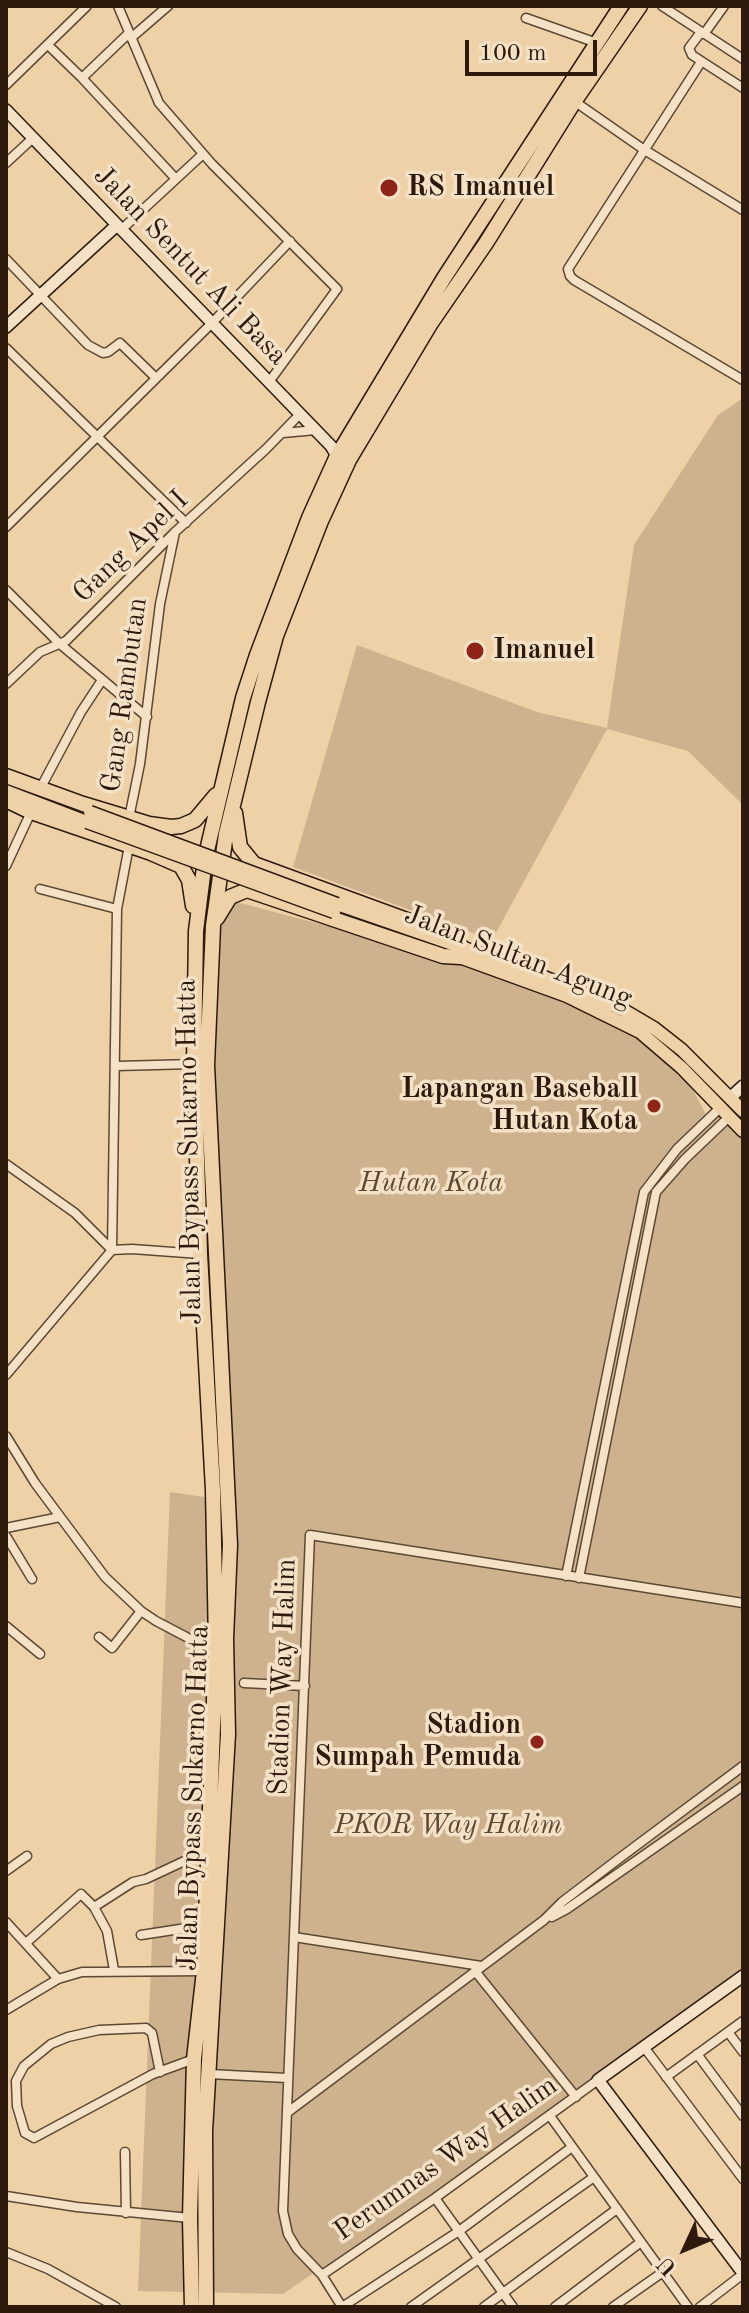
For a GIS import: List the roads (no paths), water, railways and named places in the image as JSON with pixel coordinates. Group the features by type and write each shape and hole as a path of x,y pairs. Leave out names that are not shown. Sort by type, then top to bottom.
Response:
{"highway":[{"name":"Jalan Bypass Sukarno Hatta","path":"569,98 597,43 621,6"},
{"name":"Jalan Bypass Sukarno Hatta","path":"206,2307 205,2131 228,1734 226,1639 230,1545 194,1064 196,931 205,859 243,698 271,614 337,456 397,353 502,202 569,98 640,6"},
{"name":"Jalan Bypass Sukarno Hatta","path":"192,2307 190,2218 194,2059 204,1971 216,1645 213,1490 200,1254 206,1209 207,1065 218,878 234,797 276,636 338,484 389,390 502,202"},
{"path":"6,779 177,834 188,843 190,851 187,859 173,862"},
{"path":"149,824 171,827 188,824 205,811 222,782"},
{"path":"234,797 239,844 254,864 437,931 462,953"},
{"path":"6,800 31,812 181,866 188,876 196,931"},
{"path":"254,864 237,865 231,873 233,883 443,956 462,953"},
{"path":"213,926 227,899 247,890"}],"main road":[{"path":"6,779 88,817"},
{"path":"6,791 88,817"},
{"name":"Jalan Sultan Agung","path":"88,817 462,953 567,996 640,1032 734,1108 743,1131"}],"street":[{"path":"6,85 87,6"},
{"path":"118,6 159,103 203,154 337,289 269,382"},
{"path":"82,78 168,6"},
{"path":"662,6 743,59"},
{"path":"724,6 689,52 743,88"},
{"path":"526,18 597,43"},
{"path":"48,45 176,179"},
{"path":"701,62 568,269 570,276 743,380"},
{"path":"569,98 643,149 743,210"},
{"name":"Jalan Sentut Ali Basa","path":"6,110 316,430 337,456"},
{"path":"6,163 33,138"},
{"path":"6,327 203,154"},
{"path":"6,527 212,323 290,241"},
{"path":"6,259 88,345 103,353 120,343 156,378"},
{"path":"6,348 186,523"},
{"name":"Gang Apel I","path":"6,684 40,652 60,644 300,414"},
{"path":"282,433 316,430"},
{"name":"Gang Rambutan","path":"129,818 147,717 160,604 175,532"},
{"path":"6,590 60,644 147,717"},
{"path":"40,789 81,712 102,680"},
{"path":"6,866 31,812"},
{"path":"6,1375 112,1250 117,909 129,846"},
{"path":"40,889 117,909"},
{"path":"116,1047 138,1064"},
{"path":"117,1066 194,1064"},
{"path":"579,1578 656,1192 734,1108 743,1086"},
{"path":"566,1576 644,1192 677,1149 734,1108"},
{"path":"6,1164 75,1213 112,1250 200,1254"},
{"path":"6,1358 14,1365"},
{"path":"7,1438 35,1483 105,1577 141,1611 181,1635 216,1645"},
{"path":"6,1528 60,1517"},
{"name":"Stadion Way Halim","path":"288,2112 310,1535 743,1603"},
{"path":"6,1536 32,1579"},
{"path":"99,1637 110,1647 115,1646 141,1611"},
{"path":"6,1626 40,1654"},
{"path":"244,1683 305,1686"},
{"path":"288,2112 743,1766"},
{"path":"544,1920 567,1909 743,1786"},
{"path":"659,1828 668,1840"},
{"path":"94,1907 133,1882 210,1849"},
{"path":"6,1871 27,1856"},
{"path":"621,1857 628,1867"},
{"path":"26,1943 78,1894 85,1895 107,1931 114,1970"},
{"path":"6,1922 58,1979"},
{"path":"141,1935 206,1925"},
{"path":"294,1937 478,1968 576,2097"},
{"path":"7,2006 58,1979 82,1972 204,1971"},
{"name":"Perumnas Way Halim","path":"288,2112 284,2224 297,2249 322,2275 742,1979"},
{"path":"666,2077 743,2021"},
{"path":"160,2072 152,2033 146,2028 99,2030 60,2040 24,2066 16,2081 17,2106 25,2133 34,2138 160,2072 194,2059"},
{"path":"728,2032 743,2052"},
{"path":"644,2047 743,2179"},
{"path":"697,2054 743,2116"},
{"path":"209,2074 287,2078"},
{"path":"598,2080 743,2273 700,2307"},
{"path":"550,2116 688,2307"},
{"path":"322,2275 342,2307 459,2231 572,2147"},
{"path":"125,2152 126,2213"},
{"path":"411,2307 594,2177"},
{"path":"6,2196 126,2213 190,2218"},
{"path":"435,2198 513,2307"},
{"path":"484,2307 617,2209"},
{"path":"555,2307 641,2242"},
{"path":"6,2252 48,2269 116,2307"},
{"path":"613,2307 663,2272"}],"place":[{"name":"RS Imanuel","path":"389,188"},
{"name":"Imanuel","path":"475,651"},
{"name":"Lapangan Baseball Hutan Kota","path":"654,1106"},
{"name":"Stadion Sumpah Pemuda","path":"537,1742"}],"park label":[{"name":"Hutan Kota","path":"431,1184"},
{"name":"PKOR Way Halim","path":"448,1826"}]}
